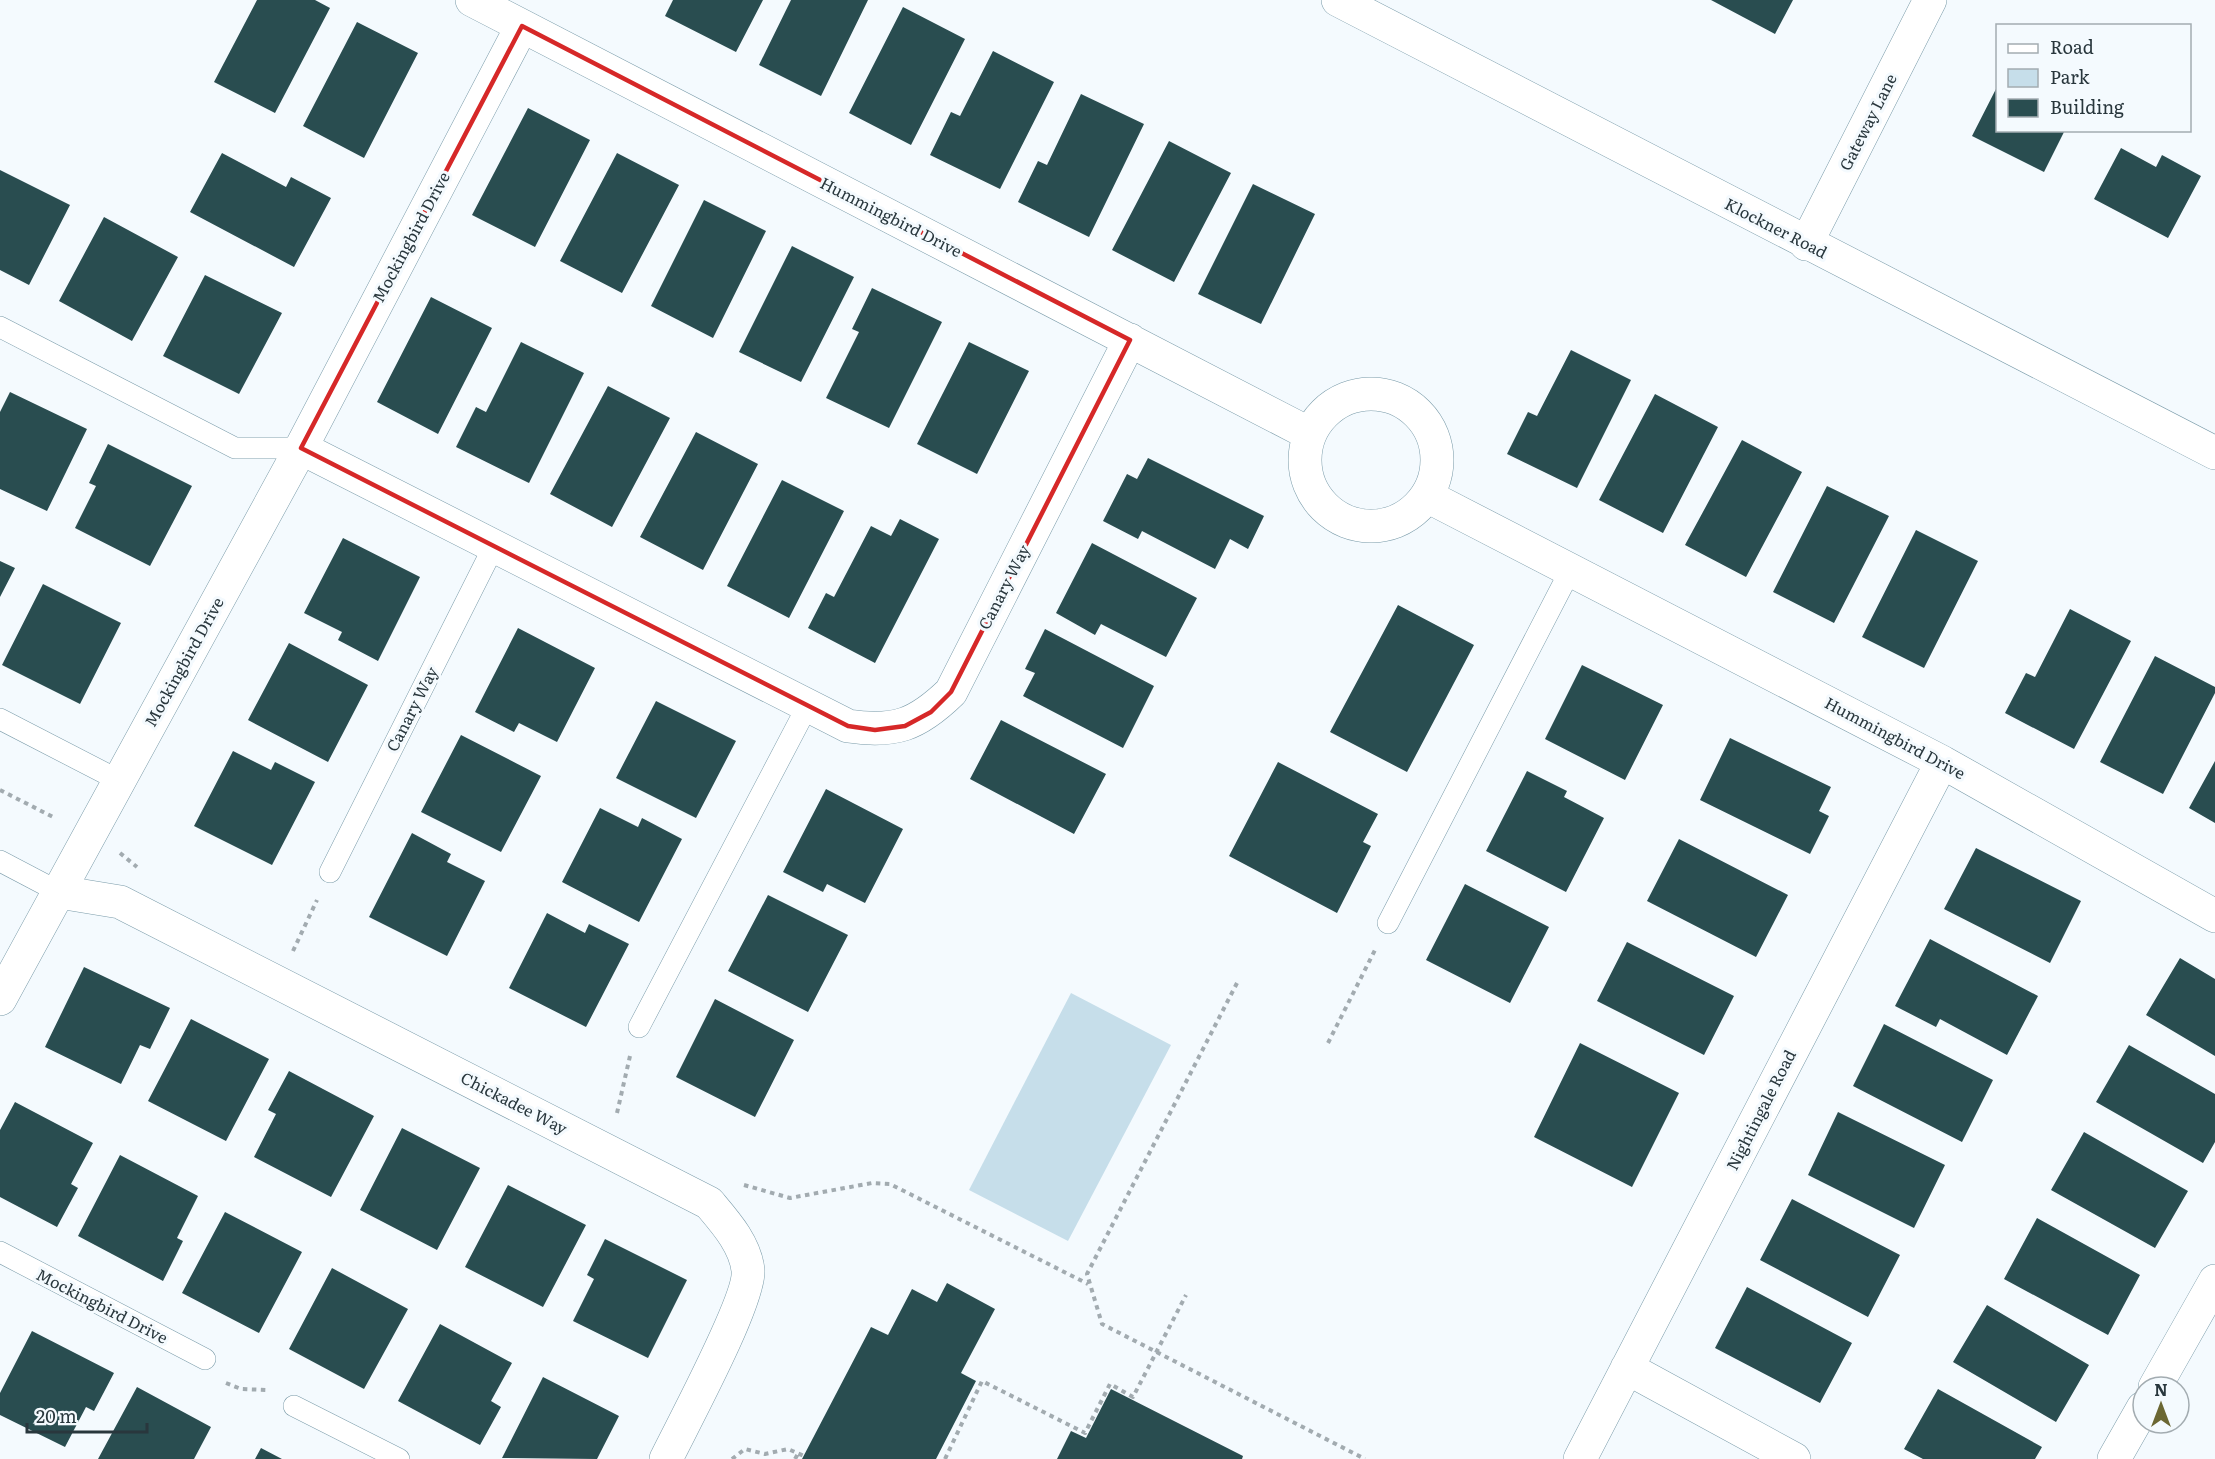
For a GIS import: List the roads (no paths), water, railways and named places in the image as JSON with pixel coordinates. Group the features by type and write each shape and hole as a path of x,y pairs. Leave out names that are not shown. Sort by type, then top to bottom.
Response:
{"street":[{"name":"Hummingbird Drive","path":"472,0 1310,434"},
{"name":"Klockner Road","path":"1338,0 1806,244 2215,453"},
{"name":"Gateway Lane","path":"1806,244 1930,0"},
{"name":"Mockingbird Drive","path":"0,999 301,448 522,26"},
{"name":"Canary Way","path":"301,448 848,726 875,730 905,726 931,712 951,692 1130,340"},
{"path":"1359,395 1381,395 1402,402 1420,415 1432,433 1437,454 1436,476 1427,496 1413,513 1394,523 1372,526 1350,523 1331,513 1316,497 1307,478 1305,456 1310,434 1322,416 1339,402 1359,395"},
{"name":"Hummingbird Drive","path":"1427,496 1942,762 2215,916"},
{"name":"Nightingale Road","path":"1580,1459 1942,762"},
{"name":"Chickadee Way","path":"59,892 120,902 710,1203 735,1234 748,1270 739,1307 666,1459"},
{"path":"2162,1375 2215,1281"},
{"path":"1627,1368 1794,1459"},
{"path":"2114,1459 2131,1429"}],"lane":[{"path":"0,327 235,448 301,448"},
{"name":"Canary Way","path":"330,872 494,546"},
{"path":"1388,922 1571,569"},
{"path":"639,1027 808,705"},
{"path":"0,719 120,781"},
{"path":"0,861 59,892"},
{"name":"Mockingbird Drive","path":"0,1252 205,1359"},
{"path":"294,1406 399,1459"}]}
